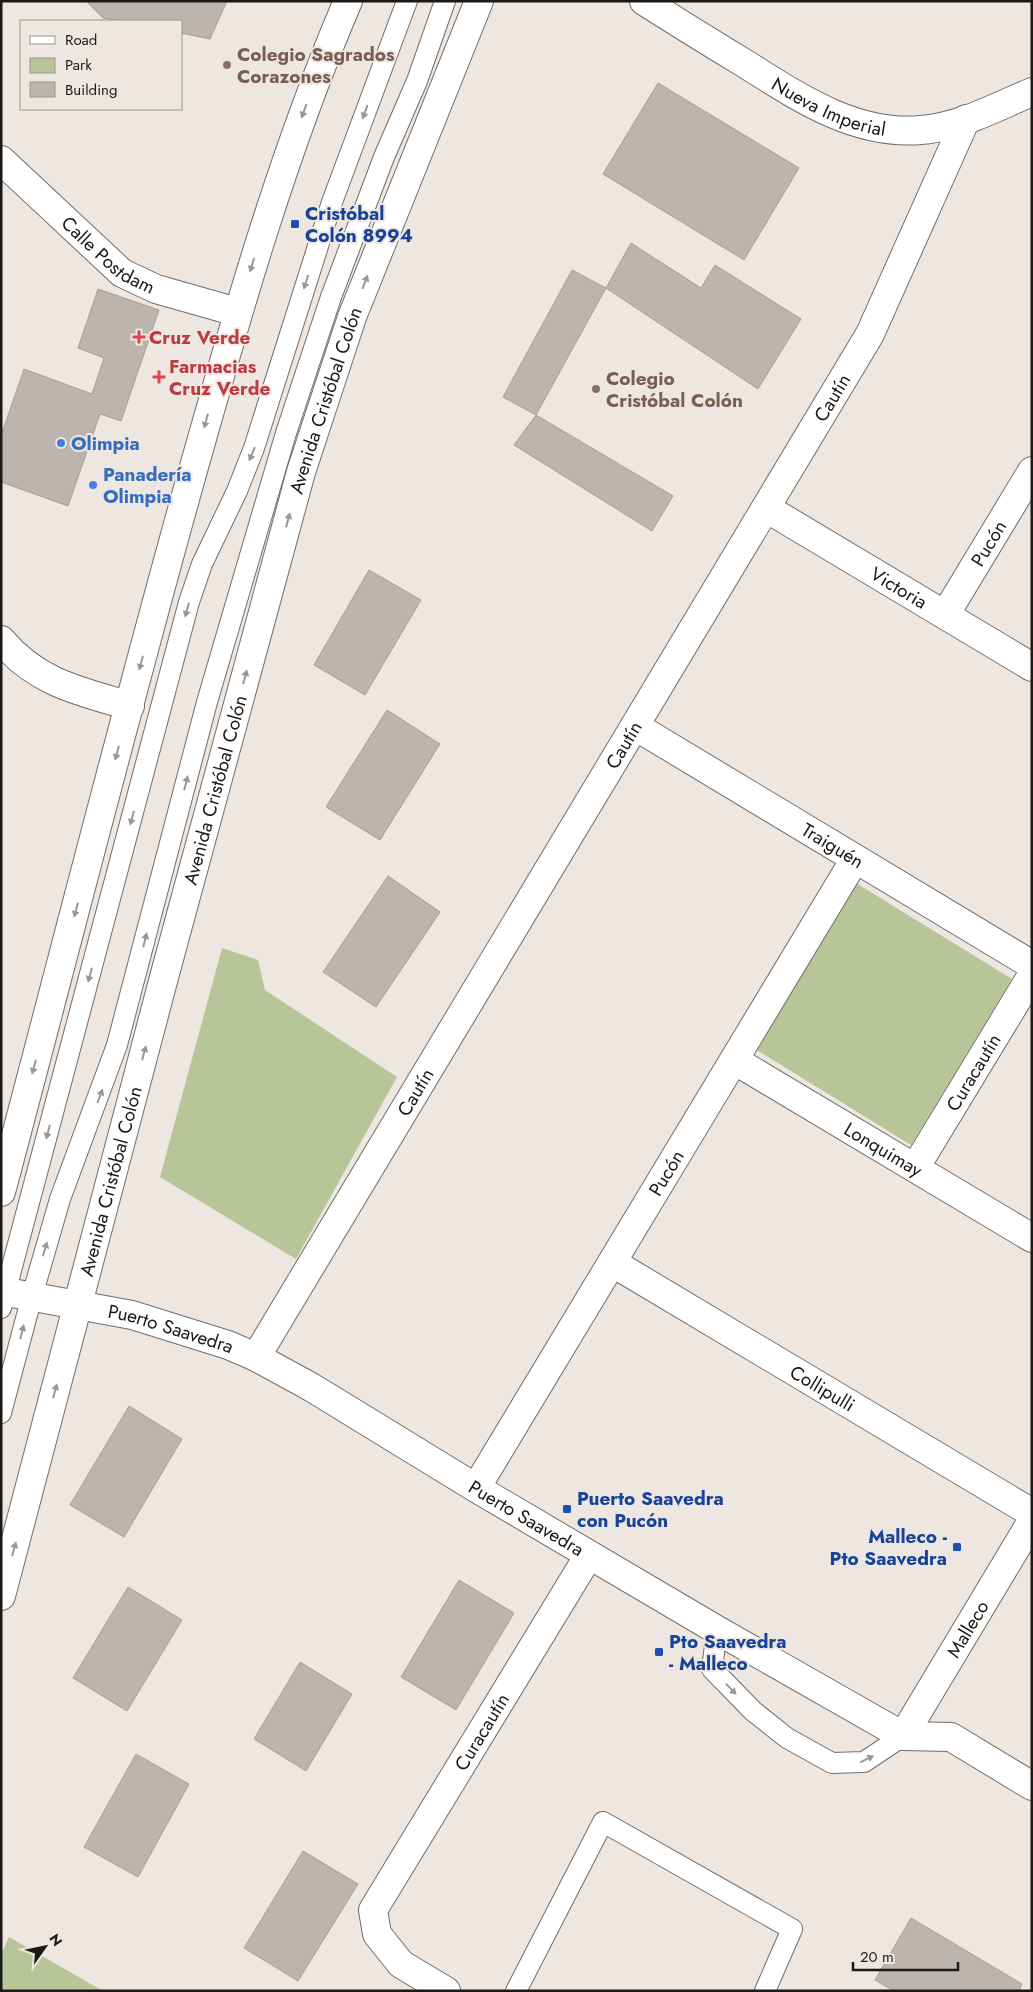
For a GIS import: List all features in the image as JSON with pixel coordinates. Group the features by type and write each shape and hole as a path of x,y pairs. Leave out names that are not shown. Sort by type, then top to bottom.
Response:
{"street":[{"path":"1,1192 237,312 293,142 348,1"},
{"name":"Avenida Cristóbal Colón","path":"1,1596 163,981 303,463 352,317 479,1"},
{"name":"Nueva Imperial","path":"644,1 783,87 858,124 899,131 922,130 966,119 1032,92"},
{"name":"Cautín","path":"256,1357 870,334 966,119"},
{"name":"Calle Postdam","path":"1,160 122,273 156,290 237,312"},
{"name":"Pucón","path":"944,615 1032,471"},
{"name":"Victoria","path":"766,508 1032,667"},
{"path":"1,640 14,655 33,671 52,682 130,706"},
{"name":"Traiguén","path":"635,726 1032,965"},
{"name":"Pucón","path":"476,1488 855,859"},
{"name":"Curacautín","path":"915,1168 1032,975"},
{"name":"Lonquimay","path":"734,1060 1032,1238"},
{"name":"Collipulli","path":"613,1263 1032,1513"},
{"name":"Puerto Saavedra","path":"10,1296 78,1304 164,1324 256,1357 311,1387 476,1488 717,1630 903,1736 951,1737 1032,1786"},
{"name":"Malleco","path":"903,1736 1032,1521"},
{"name":"Curacautín","path":"446,1991 401,1964 377,1934 373,1910 589,1555"}],"lane":[{"path":"1,1413 10,1296 190,602 202,564 237,491 254,448 332,202 407,1"},
{"path":"10,1296 60,1199 117,1045 207,702 286,433 331,297 384,157 417,81 445,1"},
{"path":"717,1630 712,1669 752,1712 795,1742 832,1763 864,1762 903,1736"},
{"path":"516,1991 603,1822 792,1929 765,1991"}],"green space":[{"path":"856,883 1012,979 911,1145 755,1049"},
{"path":"222,948 258,960 265,990 397,1077 296,1259 160,1177"},
{"path":"9,1937 103,1991 1,1991 1,1955"}],"building":[{"path":"86,1 227,1 210,39 182,33 182,20 115,20 103,18"},
{"path":"658,83 799,168 744,260 603,174"},
{"path":"631,243 701,288 715,265 801,319 758,389 606,288"},
{"path":"572,270 606,288 536,415 503,397"},
{"path":"98,289 159,310 121,421 100,414 68,506 1,482 1,436 24,369 92,394 104,358 78,348"},
{"path":"536,415 673,496 652,531 514,445"},
{"path":"369,570 421,600 365,695 314,665"},
{"path":"387,710 440,744 380,840 326,807"},
{"path":"388,876 440,912 376,1007 323,972"},
{"path":"129,1406 182,1439 124,1537 70,1505"},
{"path":"459,1580 514,1613 456,1710 401,1677"},
{"path":"128,1587 182,1620 127,1711 73,1678"},
{"path":"300,1662 352,1694 306,1771 254,1739"},
{"path":"136,1754 189,1784 138,1877 84,1847"},
{"path":"303,1851 358,1884 298,1981 244,1948"},
{"path":"911,1918 1022,1984 1019,1991 894,1991 875,1980"}],"place":[{"name":"Colegio Sagrados Corazones","path":"227,65"},
{"name":"Cristóbal Colón 8994","path":"295,224"},
{"name":"Cruz Verde","path":"139,337"},
{"name":"Farmacias Cruz Verde","path":"159,377"},
{"name":"Colegio Cristóbal Colón","path":"596,389"},
{"name":"Olimpia","path":"61,443"},
{"name":"Panadería Olimpia","path":"93,485"},
{"name":"Puerto Saavedra con Pucón","path":"567,1509"},
{"name":"Malleco - Pto Saavedra","path":"957,1547"},
{"name":"Pto Saavedra - Malleco","path":"659,1652"}]}
